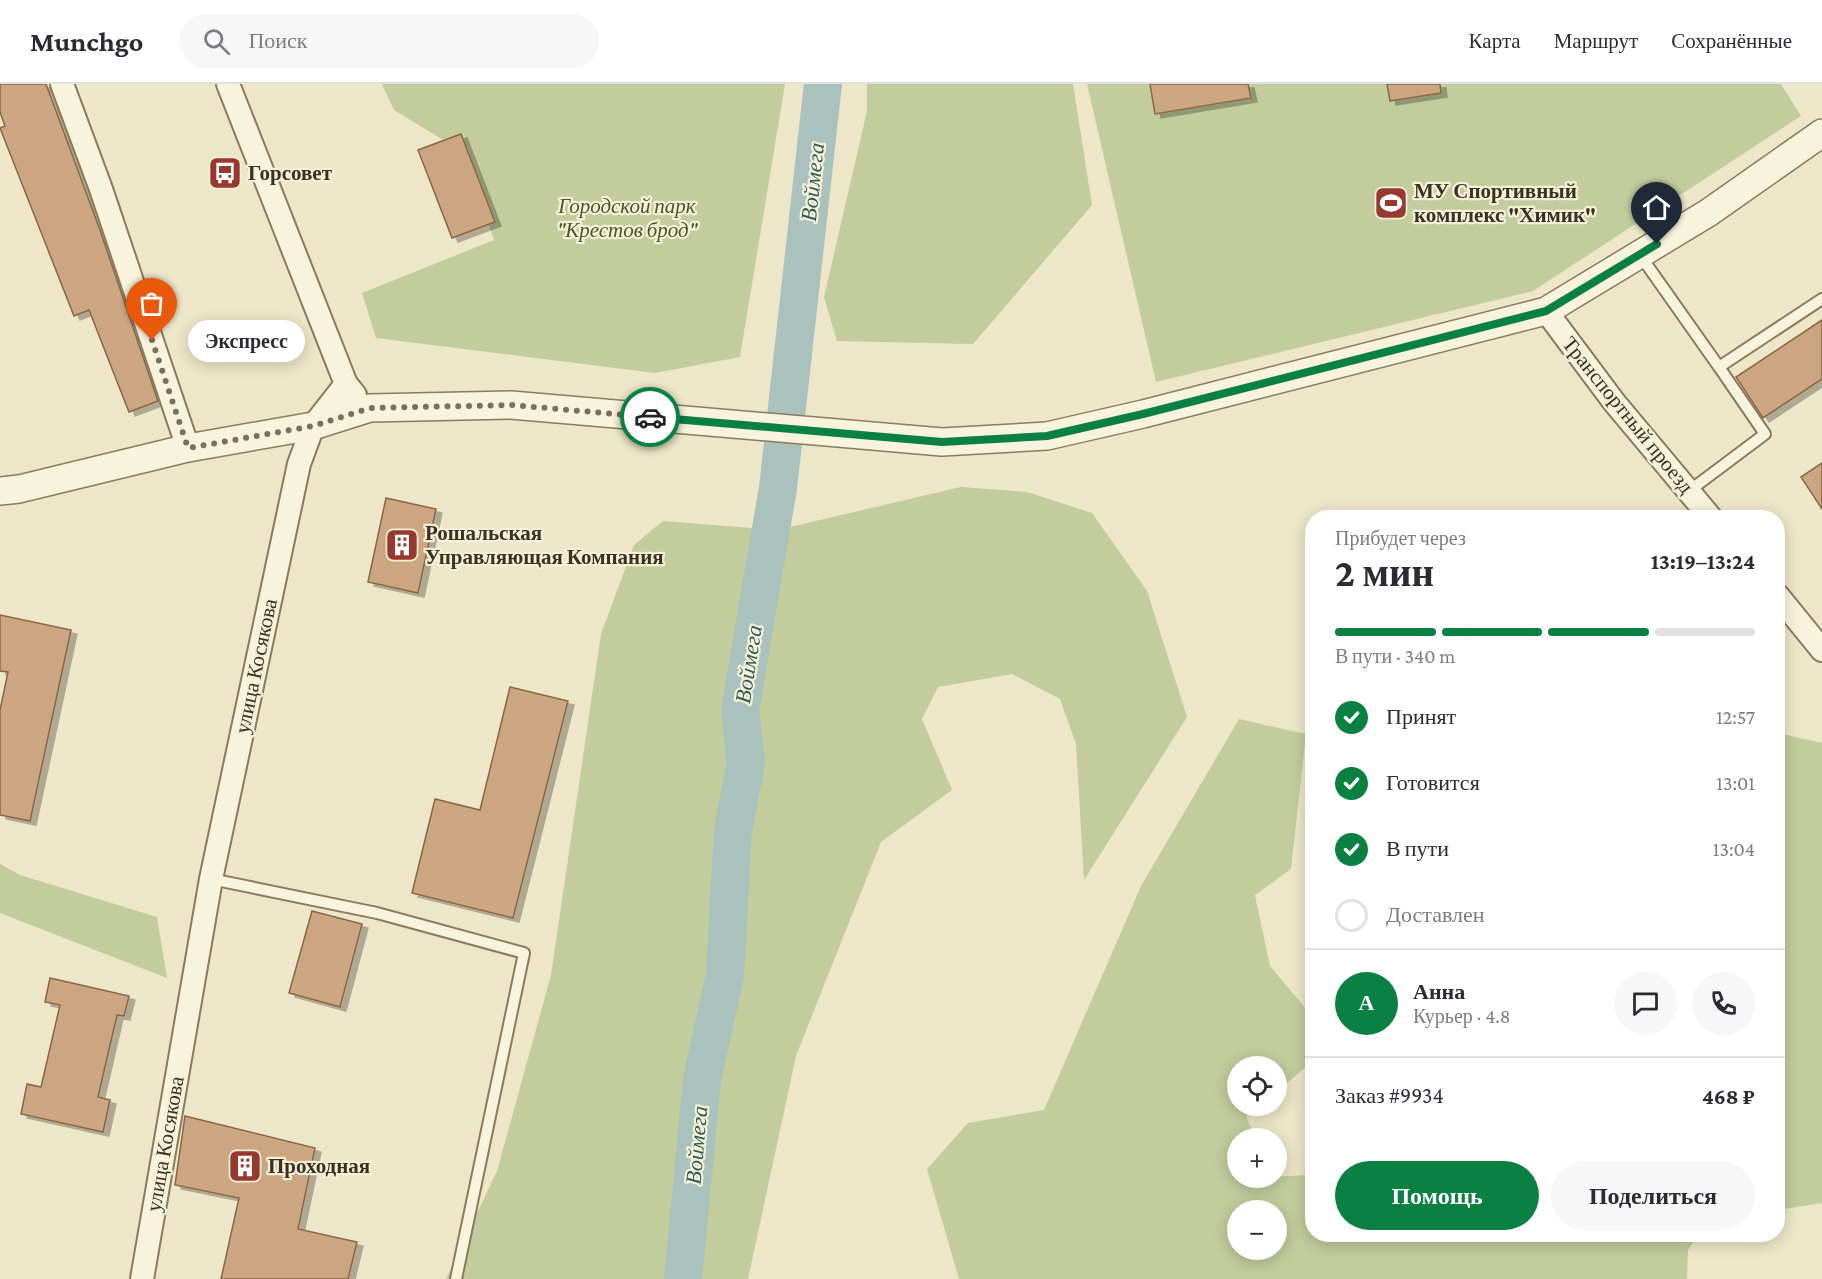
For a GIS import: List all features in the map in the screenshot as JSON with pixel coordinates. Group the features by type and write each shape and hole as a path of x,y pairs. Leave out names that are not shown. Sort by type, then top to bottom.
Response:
{"street":[{"path":"62,84 102,189 188,448"},
{"path":"228,84 346,384 362,404 370,408"},
{"path":"0,491 19,489 188,448 313,426 370,408 512,405 942,442 1047,436 1143,414 1546,311 1708,213 1822,133"},
{"name":"Транспортный проезд","path":"1546,311 1614,402 1704,510"},
{"name":"улица Косякова","path":"142,1279 210,879 299,464 313,426 346,384"},
{"path":"1785,605 1822,650"}],"lane":[{"path":"1640,255 1765,434 1689,491"},
{"path":"1719,367 1822,299"},
{"path":"210,879 377,913 524,953 456,1279"}],"green space":[{"name":"Городской парк \"Крестов брод\"","path":"382,84 785,84 740,357 655,373 376,338 362,293 494,240 463,152 394,110"},
{"path":"867,84 1073,84 1092,205 973,344 837,341 824,297 867,111"},
{"name":"МУ Спортивный комплекс \"Химик\"","path":"1087,84 1781,84 1801,116 1533,291 1156,382"},
{"path":"961,487 1027,492 1092,513 1147,591 1187,717 1084,880 1076,744 1060,699 1012,674 938,687 922,719 952,790 881,842 796,1056 748,1279 446,1279 497,1171 551,975 601,634 634,545 663,521 777,530"},
{"path":"1239,719 1305,734 1291,869 1255,895 1270,966 1305,1008 1305,1068 1287,1083 1287,1056 1227,1056 1227,1116 1246,1116 1251,1128 1227,1128 1227,1188 1287,1188 1287,1176 1305,1175 1305,1242 1693,1242 1688,1250 1687,1279 959,1279 927,1169 968,1123 1044,1110 1141,886"},
{"path":"1785,735 1822,743 1822,1203 1785,1209"},
{"path":"0,864 20,875 157,917 167,978 0,913"}],"building":[{"path":"0,84 46,84 100,230 158,401 129,412 89,310 74,316 0,128 5,126 0,112"},
{"path":"1150,84 1248,84 1251,98 1155,114"},
{"path":"1387,84 1440,84 1441,93 1390,101"},
{"path":"461,134 495,222 452,238 418,150"},
{"path":"1822,320 1822,379 1763,418 1736,377"},
{"path":"1822,463 1822,509 1801,477"},
{"name":"Рошальская Управляющая Компания","path":"386,498 436,509 418,593 368,582"},
{"path":"0,615 71,630 30,821 0,815 0,710 8,672 0,671"},
{"path":"510,687 568,701 513,918 412,893 435,799 480,810"},
{"path":"312,911 362,924 340,1007 289,993"},
{"path":"50,978 129,996 124,1016 117,1015 98,1097 110,1100 103,1132 21,1114 27,1084 41,1087 60,1005 45,1002"},
{"path":"185,1116 315,1148 298,1229 357,1242 348,1279 221,1279 239,1198 175,1185"}],"waterway":[{"name":"Воймега","path":"683,1279 702,1080 725,975 733,829 746,763 740,710 778,488 823,84"}],"way so far":[{"path":"152,340 188,448 313,426 370,408 512,405 650,417"}],"place":[{"name":"Горсовет","path":"225,173"},
{"name":"МУ Спортивный комплекс \"Химик\"","path":"1391,203"},
{"name":"Экспресс","path":"152,340"},
{"name":"Рошальская Управляющая Компания","path":"402,545"},
{"name":"Проходная","path":"245,1166"}],"route":[{"path":"650,417 942,442 1047,436 1143,414 1546,311 1657,244"}]}
